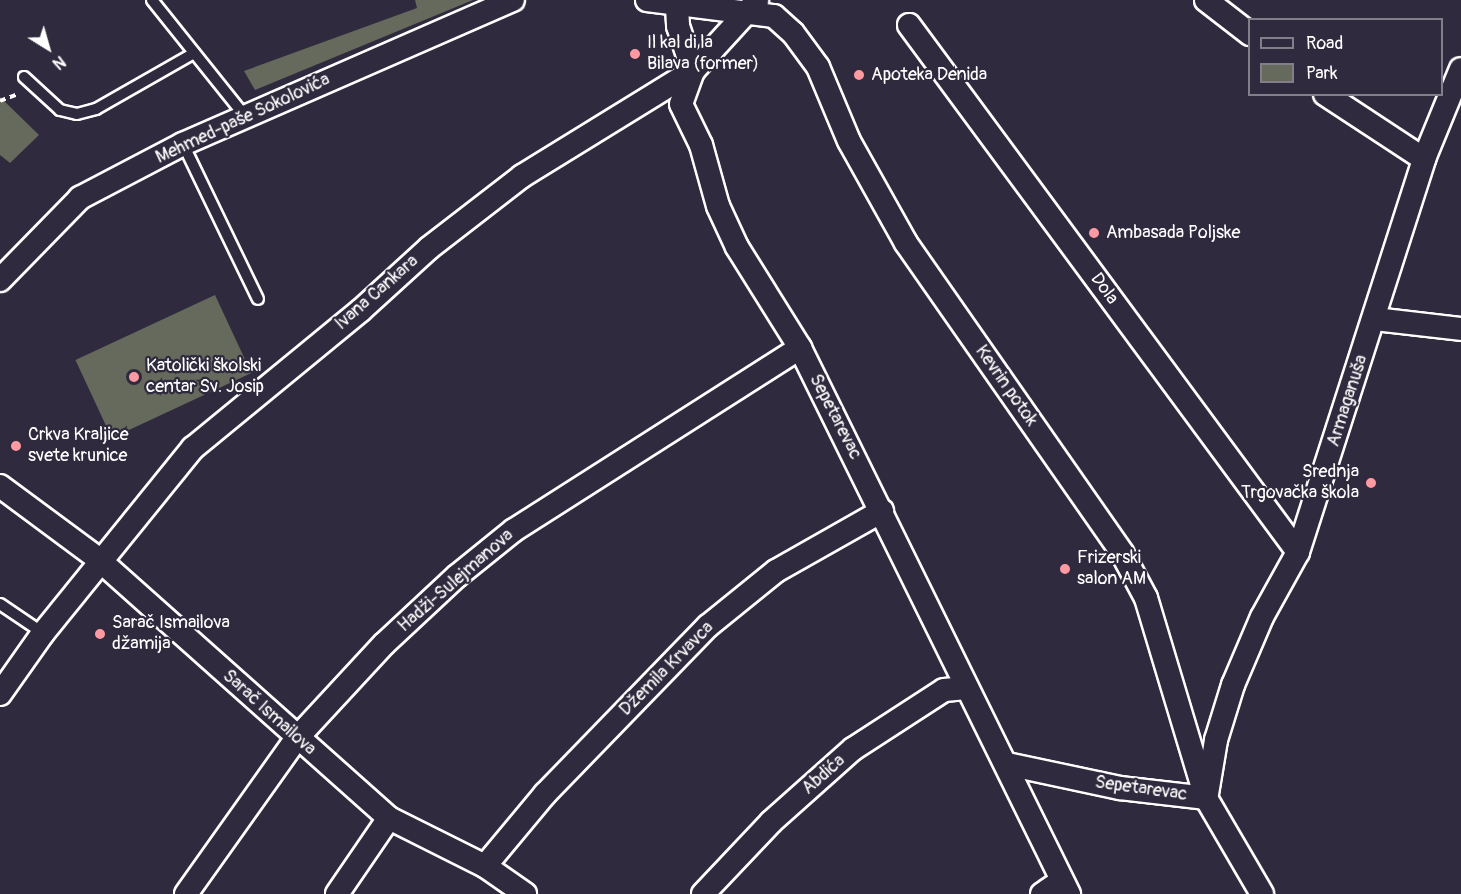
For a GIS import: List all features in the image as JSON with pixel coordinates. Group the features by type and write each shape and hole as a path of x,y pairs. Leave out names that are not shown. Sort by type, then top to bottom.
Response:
{"street":[{"name":"Mehmed-paše Sokolovića","path":"0,280 80,198 183,144 513,0"},
{"path":"647,0 675,3 678,26 693,70 754,5"},
{"path":"1206,0 1248,32"},
{"name":"Kevrin potok","path":"675,3 754,5 774,16 793,33 818,67 849,141 906,243 1122,554 1146,598 1206,798 1262,894"},
{"name":"Dola","path":"909,25 1298,552"},
{"name":"Sepetarevac","path":"693,70 681,104 701,145 718,206 737,247 800,348 882,511 1006,764 1057,890"},
{"name":"Ivana Cankara","path":"0,694 43,633 193,448 360,311 429,248 522,176 693,70"},
{"name":"Armaganuša","path":"1206,798 1216,740 1233,685 1262,617 1298,552 1375,319 1424,159 1458,79"},
{"path":"1328,96 1424,159"},
{"path":"1375,319 1461,329"},
{"name":"Hadži-Sulejmanova","path":"186,894 296,739 384,644 457,576 514,530 800,348"},
{"name":"Sarač Ismailova","path":"0,486 101,561 296,739 389,818 485,866 525,894"},
{"name":"Džemila Krvavca","path":"485,866 545,794 708,626 776,571 882,511"},
{"name":"Abdića","path":"703,894 771,822 853,749 944,690 967,688"},
{"name":"Sepetarevac","path":"1006,764 1120,788 1206,798"},
{"path":"337,894 389,818"}],"lane":[{"path":"152,0 246,116"},
{"path":"24,77 60,110 77,114 96,109 194,53"},
{"path":"183,144 258,299"},
{"path":"0,604 43,633"}],"green space":[{"path":"415,0 473,0 255,90 244,71 417,8"},
{"path":"0,97 39,135 10,163 0,155"},
{"path":"215,295 251,373 112,438 75,360"}],"place":[{"name":"Il kal di la Bilava (former)","path":"635,54"},
{"name":"Apoteka Denida","path":"859,75"},
{"name":"Ambasada Poljske","path":"1094,233"},
{"name":"Katolički školski centar Sv. Josip","path":"134,377"},
{"name":"Crkva Kraljice svete krunice","path":"16,446"},
{"name":"Srednja Trgovačka škola","path":"1371,483"},
{"name":"Frizerski salon AM","path":"1065,569"},
{"name":"Sarač Ismailova džamija","path":"100,634"}]}
